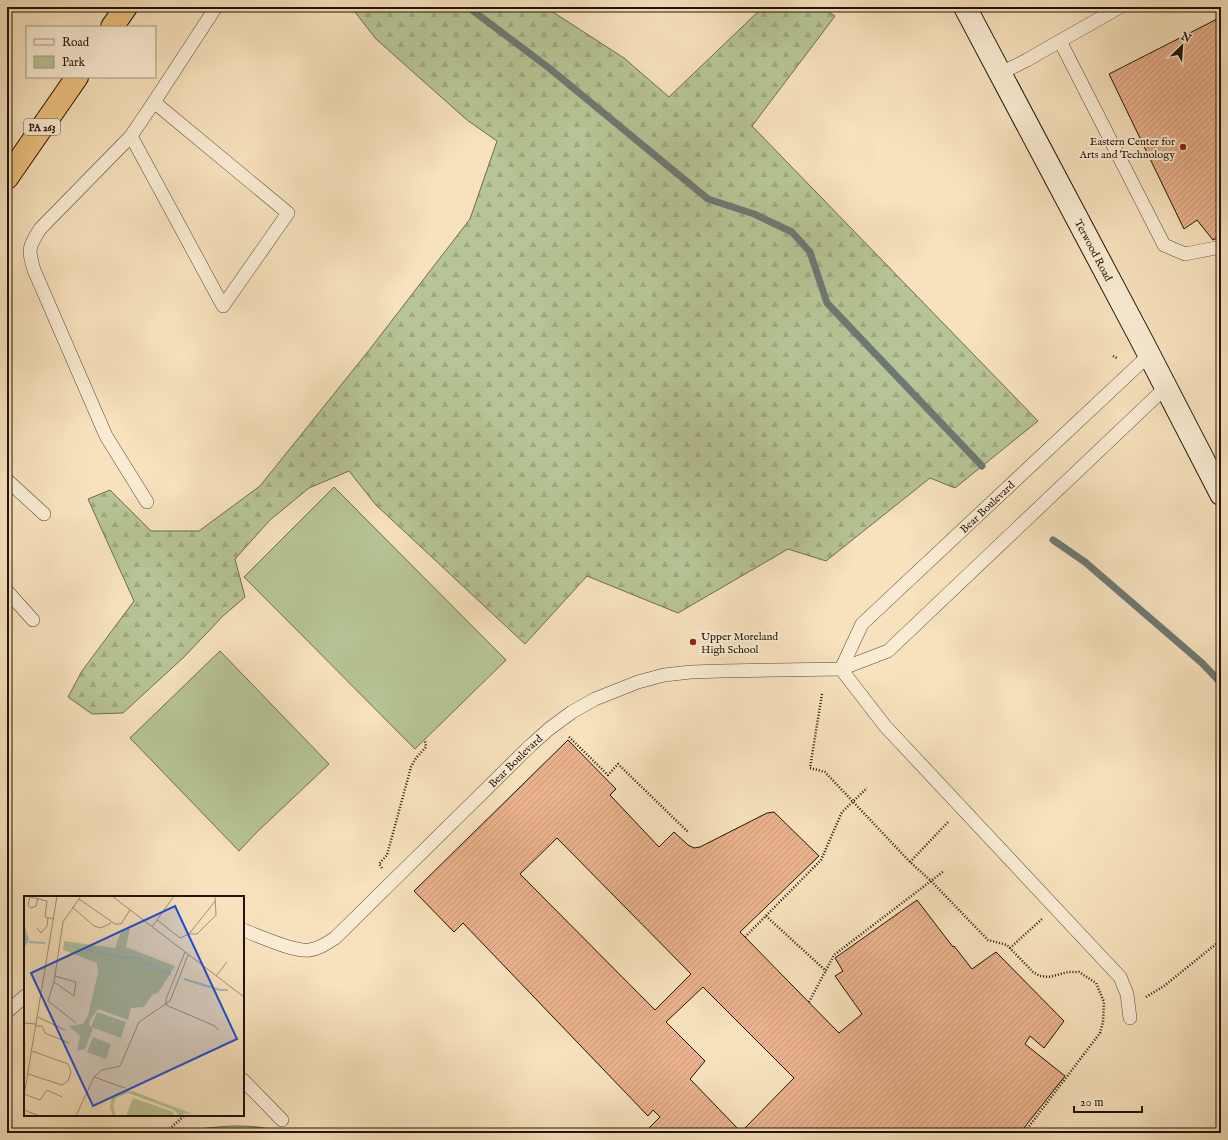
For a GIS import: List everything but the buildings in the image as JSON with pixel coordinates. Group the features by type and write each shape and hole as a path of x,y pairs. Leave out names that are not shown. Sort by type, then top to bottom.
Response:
{"highway":[{"path":"113,26 126,7"},
{"name":"PA 263","path":"7,178 76,78"}],"street":[{"name":"Terwood Road","path":"965,7 1221,494"}],"lane":[{"path":"147,502 106,436 34,270 29,252 40,229 131,136 216,7"},
{"path":"999,74 1027,60 1120,7"},
{"path":"1060,41 1164,245 1185,254 1221,247"},
{"path":"131,136 223,306 288,213 154,102"},
{"name":"Bear Boulevard","path":"841,669 862,624 1149,355"},
{"name":"Bear Boulevard","path":"244,930 298,949 310,950 322,947 335,938 549,729 595,699 638,682 664,676 691,672 841,669 888,651 1165,388"},
{"path":"7,480 44,514"},
{"path":"7,591 33,620"},
{"path":"841,669 885,726 1120,977 1127,994 1129,1013"},
{"path":"7,1012 24,997"},
{"path":"244,1081 282,1120"}],"path":[{"path":"1113,356 1117,358"},
{"path":"822,694 810,768 825,772 910,862 931,881 988,940 1008,945 1033,972 1040,976 1049,977 1068,972 1079,972 1096,983 1104,1002 1103,1022 1100,1033 1024,1133"},
{"path":"569,736 608,775 618,764 688,832"},
{"path":"382,868 379,864 387,855 411,767 416,758 426,747 425,740"},
{"path":"745,937 821,860 842,812 867,788"},
{"path":"910,862 962,807"},
{"path":"809,1002 834,955 944,871"},
{"path":"766,916 826,971"},
{"path":"1129,1013 1221,940"},
{"path":"165,1133 183,1116"}],"green space":[{"path":"351,7 545,7 624,58 669,97 763,7 820,7 835,16 752,126 1038,421 955,488 930,478 826,561 788,549 678,613 587,576 525,644 376,505 349,471 309,488 270,520 235,559 245,597 223,616 184,657 123,713 92,714 68,697 82,671 134,601 88,499 110,490 151,531 199,531 260,486 370,349 470,219 497,141 467,120 376,39"},
{"path":"334,487 506,660 415,749 244,577"},
{"path":"220,651 329,764 239,851 130,738"},
{"path":"250,1126 281,1133 190,1133 206,1128"}],"waterway":[{"path":"468,7 549,68 708,199 754,214 792,232 810,252 827,303 982,466"},
{"path":"1053,540 1085,562 1202,663 1221,683"}],"place":[{"name":"Eastern Center for Arts and Technology","path":"1183,147"},
{"name":"Upper Moreland High School","path":"693,642"}]}
